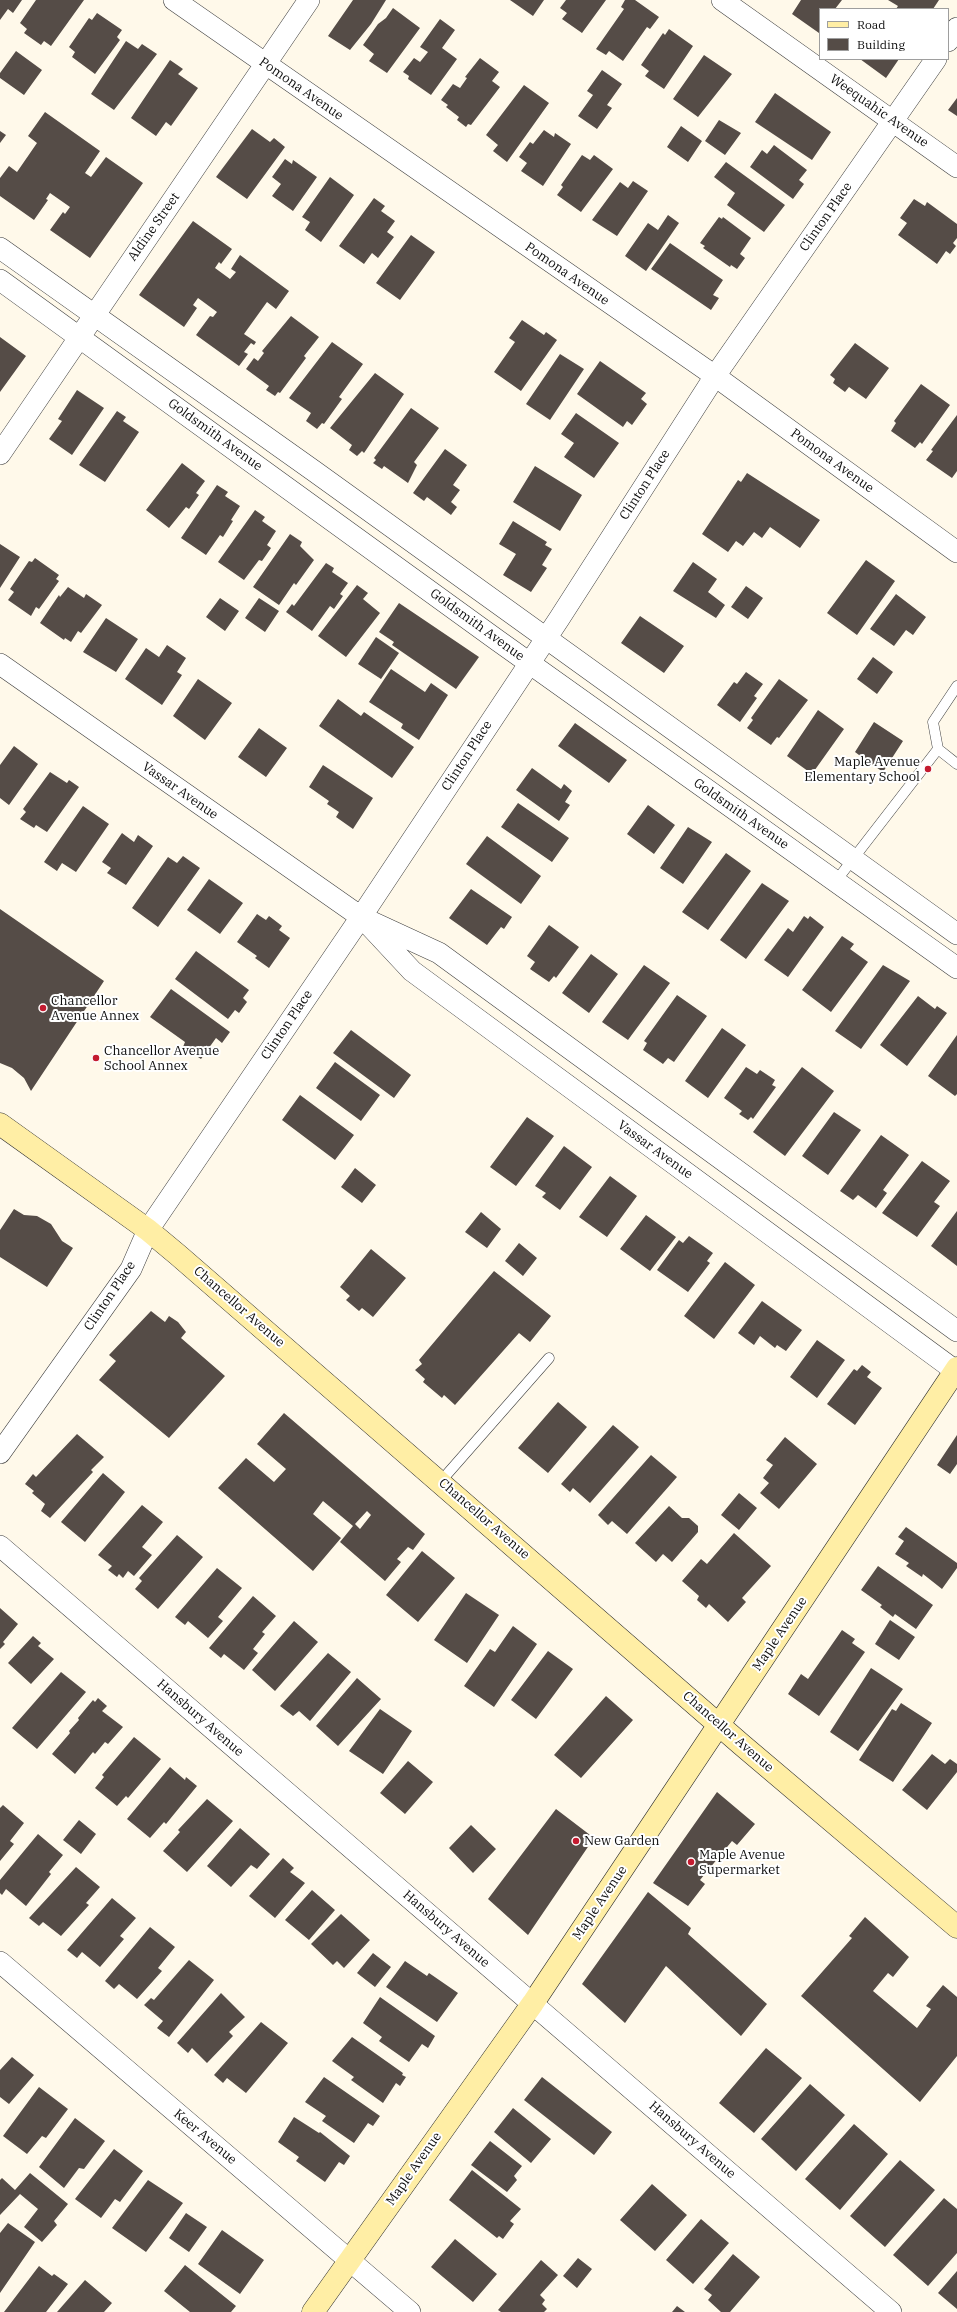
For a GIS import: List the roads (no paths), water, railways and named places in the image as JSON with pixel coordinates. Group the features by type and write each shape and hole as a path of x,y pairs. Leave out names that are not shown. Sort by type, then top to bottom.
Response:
{"main road":[{"name":"Chancellor Avenue","path":"0,1124 148,1230 441,1481 719,1725 957,1927"},
{"name":"Maple Avenue","path":"313,2312 533,2003 956,1370"}],"street":[{"name":"Pomona Avenue","path":"174,0 265,65 715,376 957,552"},
{"name":"Aldine Street","path":"0,454 309,0"},
{"name":"Weequahic Avenue","path":"722,0 957,167"},
{"path":"949,40 957,28"},
{"name":"Clinton Place","path":"0,1453 131,1269 148,1230 361,917 546,638 715,376 935,60"},
{"path":"0,248 314,471 957,934"},
{"name":"Goldsmith Avenue","path":"0,280 529,662 957,968"},
{"path":"298,495 314,471"},
{"name":"Vassar Avenue","path":"0,664 361,917 439,952 957,1330"},
{"name":"Vassar Avenue","path":"361,917 412,971 956,1370"},
{"path":"656,1150 675,1125"},
{"name":"Hansbury Avenue","path":"0,1546 891,2312"},
{"name":"Keer Avenue","path":"0,1962 350,2259 410,2312"}],"lane":[{"path":"957,686 933,722 938,750 957,764"},
{"path":"836,881 852,858 938,750"},
{"path":"441,1481 549,1358"}],"place":[{"name":"Maple Avenue Elementary School","path":"928,769"},
{"name":"Chancellor Avenue Annex","path":"43,1008"},
{"name":"Chancellor Avenue School Annex","path":"96,1058"},
{"name":"New Garden","path":"576,1841"},
{"name":"Maple Avenue Supermarket","path":"691,1862"}]}
